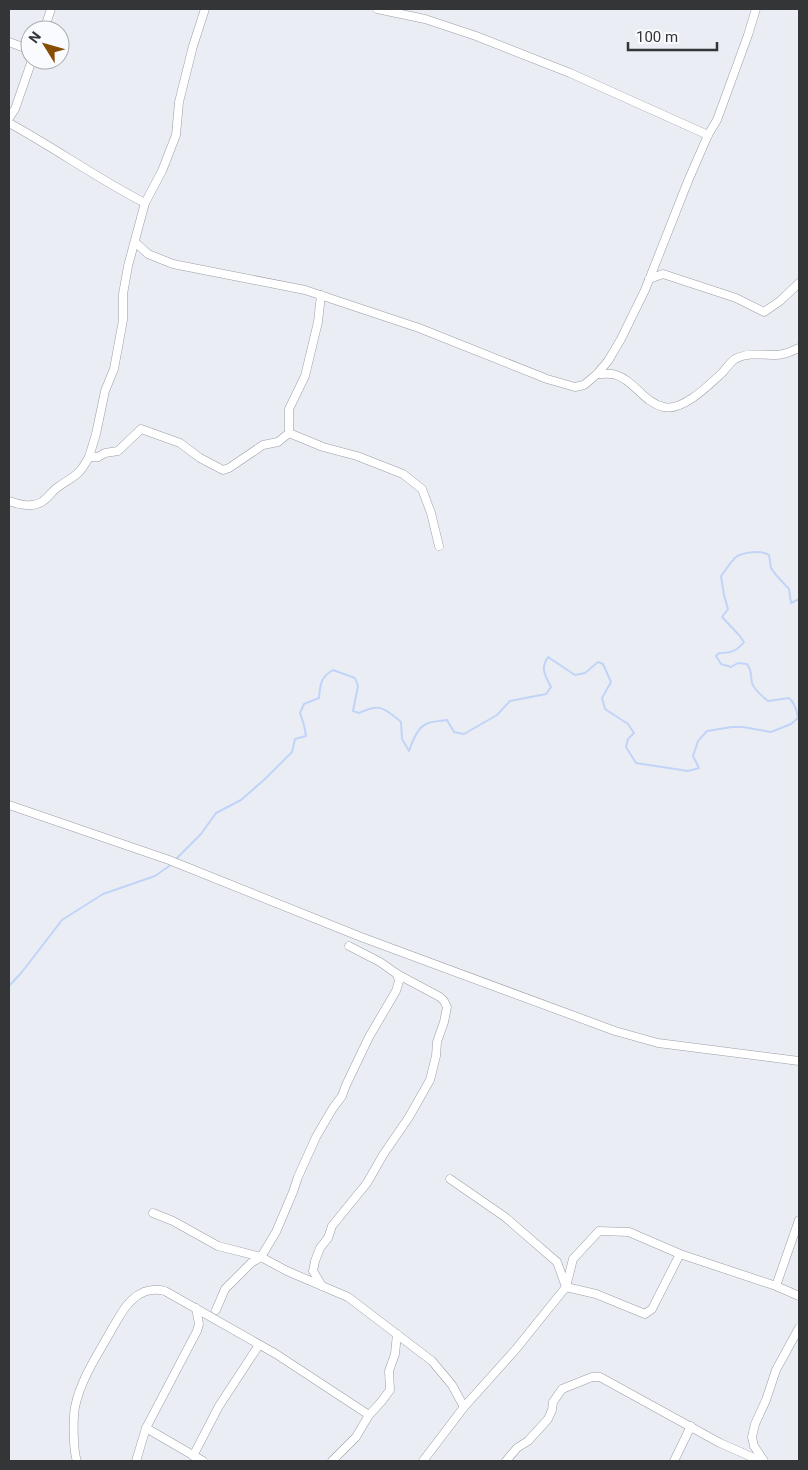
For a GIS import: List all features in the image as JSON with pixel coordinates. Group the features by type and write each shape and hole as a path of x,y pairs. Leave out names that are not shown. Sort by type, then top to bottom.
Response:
{"street":[{"path":"9,501 22,505 42,502 52,491 76,476 89,457 106,391 114,369 123,320 123,294 128,266 145,203 162,171 176,135 179,102 193,46 205,9"},
{"path":"377,9 425,19 476,36 570,73 708,135"},
{"path":"135,242 148,254 173,264 305,290 419,328 547,379 574,387 584,385 608,361 621,339 650,279 688,181 708,135 717,120 756,9"},
{"path":"9,118 15,109 29,70"},
{"path":"9,123 126,194 145,203"},
{"path":"650,279 663,274 736,298 764,312 780,301 799,283"},
{"path":"289,434 289,409 306,376 318,322 321,295"},
{"path":"597,374 618,376 654,404 665,408 673,408 685,403 699,393 736,359 757,354 785,354 799,348"},
{"path":"89,457 98,457 105,453 118,451 141,429 180,443 200,458 223,470 229,468 263,444 278,442 289,434"},
{"path":"289,434 323,447 356,456 402,474 422,489 431,513 439,546"},
{"path":"9,805 169,860 398,951 615,1031 658,1042 799,1061"},
{"path":"322,1286 314,1270 320,1248 328,1238 332,1226 367,1183 430,1080 436,1056 437,1042 447,1007 440,997 349,946"},
{"path":"216,1310 225,1290 250,1263 261,1257 276,1232 316,1137 342,1096 369,1037 396,991 400,981 397,974"},
{"path":"450,1179 505,1217 557,1262 566,1288"},
{"path":"154,1213 173,1221 218,1246 261,1257 287,1272 348,1297 432,1361 452,1384 464,1407"},
{"path":"776,1286 799,1220"},
{"path":"423,1461 464,1407 516,1349 566,1288 573,1259 600,1231 629,1232 680,1254 776,1286 799,1296"},
{"path":"566,1288 596,1294 645,1314 652,1309 680,1254"},
{"path":"77,1461 74,1435 75,1408 88,1371 132,1299 144,1291 155,1288 165,1291 276,1354 369,1415"},
{"path":"136,1461 146,1428 197,1331 199,1324 196,1308"},
{"path":"763,1461 754,1446 752,1437 754,1424 766,1400 776,1370 799,1328"},
{"path":"335,1460 356,1437 369,1415 390,1390 389,1371 395,1354 397,1334"},
{"path":"193,1456 219,1406 259,1345"},
{"path":"506,1461 548,1419 553,1402 562,1389 592,1378 600,1378 720,1443 763,1461"},
{"path":"674,1461 691,1426"},
{"path":"146,1428 203,1461"}],"waterway":[{"path":"175,860 201,834 216,813 241,800 292,752 295,739 306,736 300,713 304,704 319,698 322,681 333,670 355,678 358,686 353,711 359,713 372,708 382,708 401,722 402,739 409,751 417,732 428,723 447,720 454,732 464,734 497,715 510,701 546,694 551,687 544,669 548,657 575,675 585,673 598,662 603,664 611,682 602,698 605,709 628,724 634,733 628,739 626,747 636,763 688,771 699,768 693,756 698,741 707,731 743,727 771,732 791,724 798,718 794,705 789,698 768,701 759,693 752,683 751,672 747,664 738,663 731,667 721,664 716,656 719,653 733,651 744,642 722,617 728,609 721,576 739,555 752,552 766,553 769,555 771,568 789,589 791,603 799,599 799,601"},
{"path":"9,986 62,920 103,894 155,876 172,864"}]}
